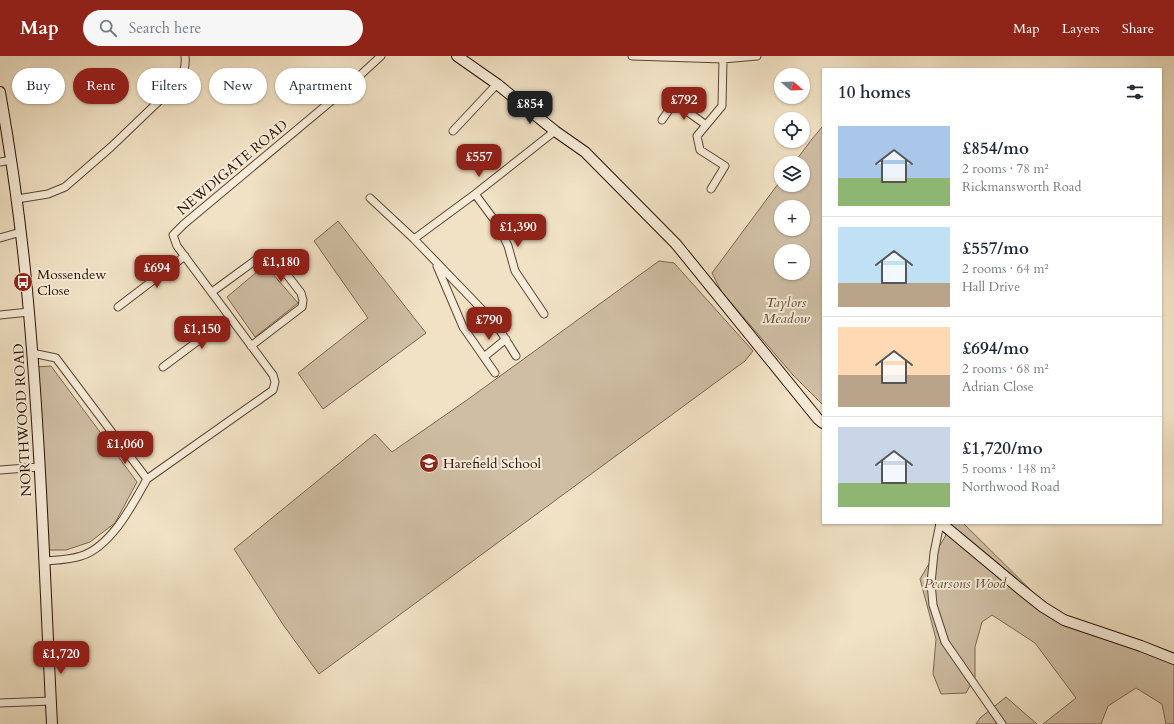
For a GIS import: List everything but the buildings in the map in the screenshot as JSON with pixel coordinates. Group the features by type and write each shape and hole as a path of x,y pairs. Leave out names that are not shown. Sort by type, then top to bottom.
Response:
{"street":[{"path":"17,199 54,192 70,183 117,141 180,80 183,76 186,64 185,56"},
{"name":"NEWDIGATE ROAD","path":"185,256 177,246 173,235 184,224 342,92 381,56"},
{"path":"457,56 497,84 555,131 584,152 676,244 822,422"},
{"path":"632,56 723,59 757,56"},
{"path":"711,188 725,166 700,150 697,136 722,106 723,59"},
{"path":"453,131 497,84"},
{"name":"NORTHWOOD ROAD","path":"0,92 12,160 29,312 39,467 52,724"},
{"path":"662,120 671,107 681,108 706,125"},
{"path":"414,239 475,194 555,131"},
{"path":"0,162 12,160"},
{"path":"475,194 498,224 508,246 515,271 544,314"},
{"path":"370,198 414,239 496,324 516,356"},
{"path":"0,238 21,232"},
{"path":"212,292 260,256 265,255 274,258 301,293 303,300 302,308 251,346"},
{"path":"44,562 82,556 98,546 119,526 147,479 272,390 275,382 273,375 185,256 118,307"},
{"path":"435,262 463,327 495,373"},
{"path":"0,315 29,312"},
{"path":"163,367 230,317"},
{"path":"484,357 506,339"},
{"path":"32,353 56,358 147,479"},
{"path":"0,470 39,467"},
{"path":"940,524 934,553 931,583 933,605 944,642 1002,724"},
{"path":"941,524 1043,607 1064,620 1141,646 1174,659"},
{"path":"0,703 51,701"}],"green space":[{"name":"Taylors Meadow","path":"822,127 822,404 793,375 721,291 712,273 774,189 774,192 810,192 810,156 799,156 805,148 810,148 810,142"},
{"path":"338,221 426,333 323,409 298,373 368,318 314,241"},
{"path":"659,261 674,263 753,351 745,361 319,674 284,626 234,549 375,434 392,452 467,400"},
{"path":"265,265 298,303 255,337 227,297"},
{"path":"51,366 137,482 115,523 90,542 66,550 45,550 35,367"},
{"name":"Pearsons Wood","path":"935,524 964,524 1063,622 1174,661 1174,724 1166,724 1162,704 1136,688 1108,706 1101,724 1043,724 1076,698 1035,643 992,615 982,622 975,647 975,677 966,693 941,694 933,674 936,639 920,579 946,535"},
{"path":"1006,697 1037,724 976,724 980,718"}],"place":[{"name":"Mossendew Close","path":"23,282"},
{"name":"Harefield School","path":"429,463"}]}
